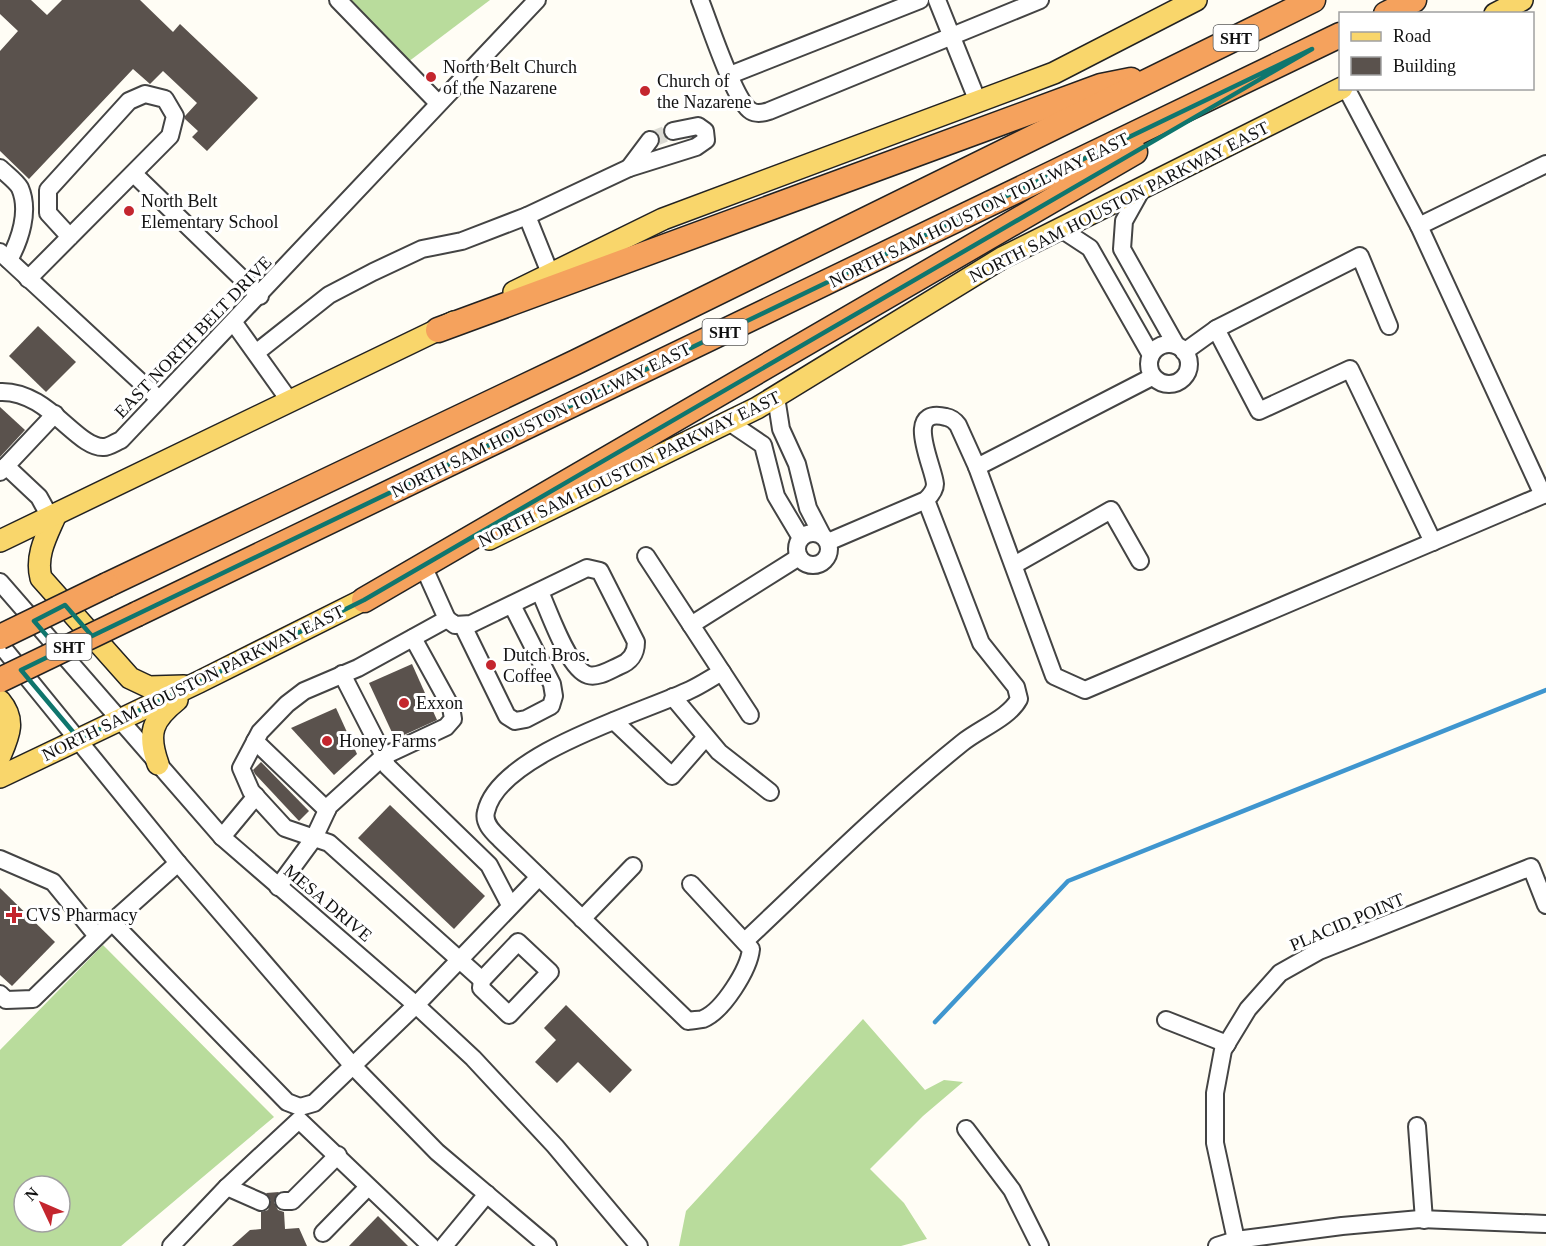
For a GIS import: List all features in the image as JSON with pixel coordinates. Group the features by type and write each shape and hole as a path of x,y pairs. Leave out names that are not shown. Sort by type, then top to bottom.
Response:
{"highway":[{"name":"NORTH SAM HOUSTON TOLLWAY EAST","path":"0,637 576,362 1312,0"},
{"path":"1390,12 1414,0"},
{"name":"NORTH SAM HOUSTON TOLLWAY EAST","path":"0,680 1339,36"},
{"path":"364,600 1312,49"},
{"path":"438,330 553,280 1101,86 1160,75"}],"main road":[{"path":"553,280 663,219 1054,73 1196,0"},
{"path":"1499,12 1522,0"},
{"name":"NORTH SAM HOUSTON PARKWAY EAST","path":"0,777 729,422 776,397 1002,258 1340,90"},
{"path":"0,541 438,330"},
{"path":"53,516 40,554 39,567 46,583 130,678 140,684 158,687 176,688 199,682"},
{"path":"158,764 151,746 154,724 164,710 199,682"},
{"path":"0,701 11,721 9,734 0,756"}],"street":[{"path":"338,0 438,103"},
{"name":"EAST NORTH BELT DRIVE","path":"55,414 90,445 104,447 121,440 260,296 438,103 537,0"},
{"path":"700,0 730,75 745,105 750,111 763,112 953,38 1031,2"},
{"path":"730,75 920,0"},
{"path":"938,0 978,102"},
{"path":"776,397 781,429 797,464 808,508 825,539 828,557 820,563 806,564 799,557 797,548 801,538 808,533 825,539 926,500 935,485 922,437 930,417 948,417 958,424 977,467 1054,676 1085,690 1545,494 1419,226 1345,90"},
{"path":"28,279 134,174 170,136 175,116 165,99 145,94 129,100 48,190 48,213 70,237"},
{"path":"257,352 329,295 373,272 422,249 462,241 527,216 628,168 696,147 706,140 705,131 698,126 673,131"},
{"path":"628,168 650,140"},
{"path":"1419,226 1546,164"},
{"path":"0,168 19,187 25,208 18,244 5,256 159,399"},
{"path":"134,174 260,296"},
{"path":"1143,187 1124,221 1122,249 1147,290 1180,349 1189,367 1183,379 1177,383 1164,384 1152,377 1148,366 1151,355 1164,345 1180,349 1360,256 1389,326"},
{"path":"527,216 553,280"},
{"path":"1061,229 1090,248 1151,355"},
{"path":"1121,303 1147,290"},
{"path":"234,323 290,400"},
{"path":"1216,329 1259,411 1350,369 1433,542"},
{"path":"977,467 1152,377"},
{"path":"0,393 17,392 55,414 3,469 39,497 53,516"},
{"path":"729,422 763,446 776,496 801,538"},
{"path":"745,941 900,794 970,736 1014,707 1019,699 1016,687 981,643 926,500"},
{"path":"1014,565 1111,510 1140,561"},
{"path":"646,556 750,715"},
{"path":"691,625 799,557"},
{"path":"463,626 540,592 587,568 600,571 636,642 633,657 625,664 597,676 590,676 580,671 571,660 540,592"},
{"path":"425,570 447,619 463,626 507,716 515,721 526,719 551,706 555,696 552,684 512,605"},
{"name":"MESA DRIVE","path":"0,582 222,837 417,1005 473,1058 555,1146 639,1246"},
{"path":"447,619 358,668 304,691 286,704 260,732 241,768 256,796 285,828 329,843 482,980"},
{"path":"278,887 314,838 327,810 353,782 384,756 446,727 453,719 451,706 412,638"},
{"path":"0,645 178,863 353,1066 437,1152 548,1246"},
{"path":"691,884 751,949 750,958 732,990 704,1018 688,1021 487,825 485,813 498,790 516,771 538,756 673,697 722,672"},
{"path":"342,674 387,765 489,865 510,905"},
{"path":"673,697 719,752 770,792"},
{"path":"614,721 672,776 706,737"},
{"path":"255,741 327,810"},
{"path":"222,837 256,796"},
{"path":"0,859 53,882 97,936"},
{"path":"0,994 6,1000 33,999 97,936 178,863"},
{"path":"582,919 633,866"},
{"name":"PLACID POINT","path":"1236,1240 1215,1143 1215,1093 1227,1044 1248,1009 1280,973 1319,951 1531,867 1546,905"},
{"path":"171,1246 299,1114 314,1103 417,1005 539,877"},
{"path":"112,922 368,1187 430,1246"},
{"path":"1166,1020 1227,1044"},
{"path":"1417,1126 1424,1220"},
{"path":"966,1129 1012,1190 1040,1246"},
{"path":"284,1202 292,1201 338,1155"},
{"path":"227,1187 261,1202"},
{"path":"323,1233 368,1187"},
{"path":"444,1246 487,1194"},
{"path":"1217,1246 1236,1240 1342,1226 1424,1220 1546,1224"}],"highlighted area":[{"path":"1312,49 364,600 199,682 79,739 21,670 60,651 34,621 65,605 92,636"}],"green space":[{"path":"345,0 490,0 408,62"},
{"path":"103,945 274,1117 121,1246 0,1246 0,1050"},
{"path":"863,1019 925,1090 944,1080 963,1082 923,1116 870,1169 904,1203 927,1239 901,1246 679,1246 686,1211"}],"building":[{"path":"0,0 31,0 47,15 62,0 140,0 173,32 180,24 258,98 207,151 192,137 198,131 185,119 197,103 163,71 150,84 133,69 29,179 0,151 0,51 18,31 0,14"},
{"path":"38,326 76,362 46,392 9,356"},
{"path":"0,407 25,430 0,457"},
{"name":"Exxon","path":"412,664 437,720 395,739 369,683"},
{"name":"Honey Farms","path":"336,708 357,754 334,775 291,728"},
{"path":"261,762 309,811 299,821 255,774 253,770"},
{"path":"390,805 485,896 454,929 358,838"},
{"name":"CVS Pharmacy","path":"0,888 55,942 12,986 0,975"},
{"path":"566,1005 632,1070 610,1093 578,1062 557,1083 535,1062 556,1040 544,1028"},
{"path":"279,1192 274,1202 278,1210 284,1212 285,1229 299,1228 307,1246 232,1246 250,1230 261,1229 261,1212 268,1210 271,1201 266,1193"},
{"path":"378,1216 408,1246 349,1246"}],"waterway":[{"path":"935,1022 1068,881 1546,690"}],"tunnel":[{"path":"650,140 673,131"}],"place":[{"name":"North Belt Church of the Nazarene","path":"431,77"},
{"name":"Church of the Nazarene","path":"645,91"},
{"name":"North Belt Elementary School","path":"129,211"},
{"name":"Dutch Bros. Coffee","path":"491,665"},
{"name":"Exxon","path":"404,703"},
{"name":"Honey Farms","path":"327,741"},
{"name":"CVS Pharmacy","path":"14,915"}]}
